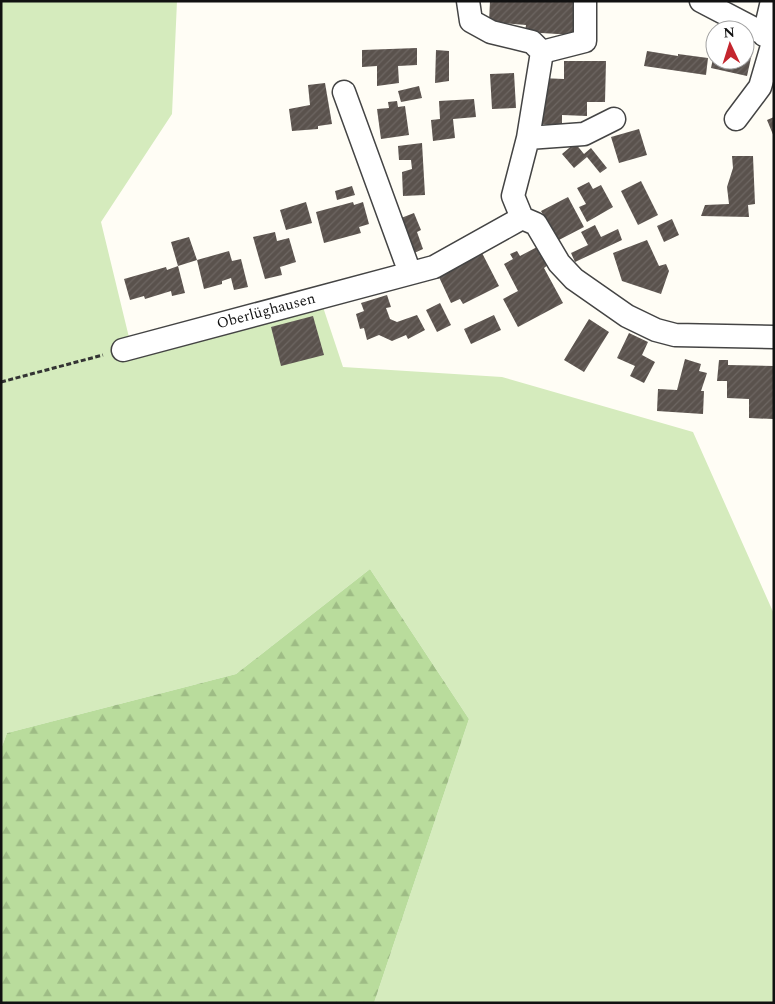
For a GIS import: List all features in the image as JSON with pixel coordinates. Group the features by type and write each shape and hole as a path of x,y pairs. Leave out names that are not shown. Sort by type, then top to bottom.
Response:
{"street":[{"path":"468,1 471,21 491,32 532,42 542,52"},
{"path":"542,52 585,41 585,1"},
{"path":"701,1 770,38"},
{"path":"736,119 760,87 770,38 772,1"},
{"path":"542,52 528,138 513,196 522,218 536,224 559,263 574,279 634,320 656,330 675,335 774,337"},
{"path":"344,92 410,273"},
{"path":"528,138 584,134 614,119"},
{"name":"Oberlüghausen","path":"123,350 434,266 522,218"}],"path":[{"path":"1,382 123,350"}],"green space":[{"path":"1,1 177,1 172,114 101,222 134,358 322,304 343,367 502,377 693,432 774,614 774,1003 374,1003 469,719 370,569 236,674 7,733 1,749"},
{"path":"370,569 469,719 374,1003 1,1003 1,749 7,733 236,674"}],"building":[{"path":"490,1 577,1 574,35 525,32 526,25 489,22"},
{"path":"417,48 417,65 398,66 399,83 377,86 377,66 362,67 362,50"},
{"path":"436,50 449,51 449,81 435,83"},
{"path":"647,51 705,58 705,70 707,70 706,75 644,66"},
{"path":"564,61 606,61 605,102 587,102 587,116 562,115 562,125 537,124 541,78 564,79"},
{"path":"720,70 748,70 747,76"},
{"path":"514,73 516,108 492,109 490,74"},
{"path":"325,83 332,124 318,126 318,129 292,131 289,109 310,105 308,85"},
{"path":"419,86 422,98 401,102 398,91"},
{"path":"474,99 476,117 453,119 455,138 433,141 431,120 440,119 439,101"},
{"path":"397,101 398,107 405,106 409,135 381,139 377,109 389,108 388,102"},
{"path":"774,117 774,137 767,120"},
{"path":"639,129 647,155 619,163 611,137"},
{"path":"422,143 425,195 403,196 402,172 412,169 411,160 399,160 398,146"},
{"path":"575,143 584,154 591,148 607,168 600,173 587,157 574,168 562,154"},
{"path":"732,156 753,156 755,204 748,205 749,217 701,216 705,205 729,204 727,187 733,168"},
{"path":"641,181 658,215 638,225 621,191"},
{"path":"589,182 593,189 601,185 613,207 587,222 579,207 586,204 577,188"},
{"path":"352,186 355,195 337,200 335,191"},
{"path":"568,197 584,227 557,241 541,211"},
{"path":"306,202 312,223 286,230 280,210"},
{"path":"353,202 354,205 363,202 369,224 359,227 361,233 324,243 316,212"},
{"path":"414,213 421,230 417,232 423,249 412,254 396,220"},
{"path":"672,219 679,235 664,242 657,226"},
{"path":"595,225 601,237 618,229 622,240 575,262 571,253 588,245 581,232"},
{"path":"275,232 277,241 289,238 296,262 280,267 282,275 265,279 253,237"},
{"path":"189,237 197,260 178,266 171,242"},
{"path":"647,240 659,266 666,264 669,271 661,294 622,281 613,253"},
{"path":"539,246 549,264 544,268 563,303 518,327 503,299 518,291 504,264 513,259 510,254 517,251 520,256"},
{"path":"229,251 232,261 241,259 248,287 234,290 231,278 222,281 222,284 204,289 197,260"},
{"path":"481,251 499,286 463,304 460,299 451,303 438,275"},
{"path":"178,266 185,293 172,296 171,291 145,299 144,296 130,300 124,279 166,267 167,270"},
{"path":"387,295 391,307 386,308 390,319 397,322 417,315 425,330 408,339 406,335 392,341 379,335 367,340 364,328 360,329 356,314 364,311 361,303"},
{"path":"440,303 451,325 437,332 426,310"},
{"path":"494,315 501,330 471,344 464,329"},
{"path":"313,316 324,355 281,366 271,327"},
{"path":"589,319 609,332 584,372 564,360"},
{"path":"629,333 648,342 642,355 655,362 644,383 630,376 635,366 617,358"},
{"path":"685,359 701,364 699,371 707,373 701,391 704,391 703,414 657,411 658,389 677,390"},
{"path":"719,360 728,360 728,365 774,366 773,419 749,418 749,399 727,398 727,381 717,381"}]}
